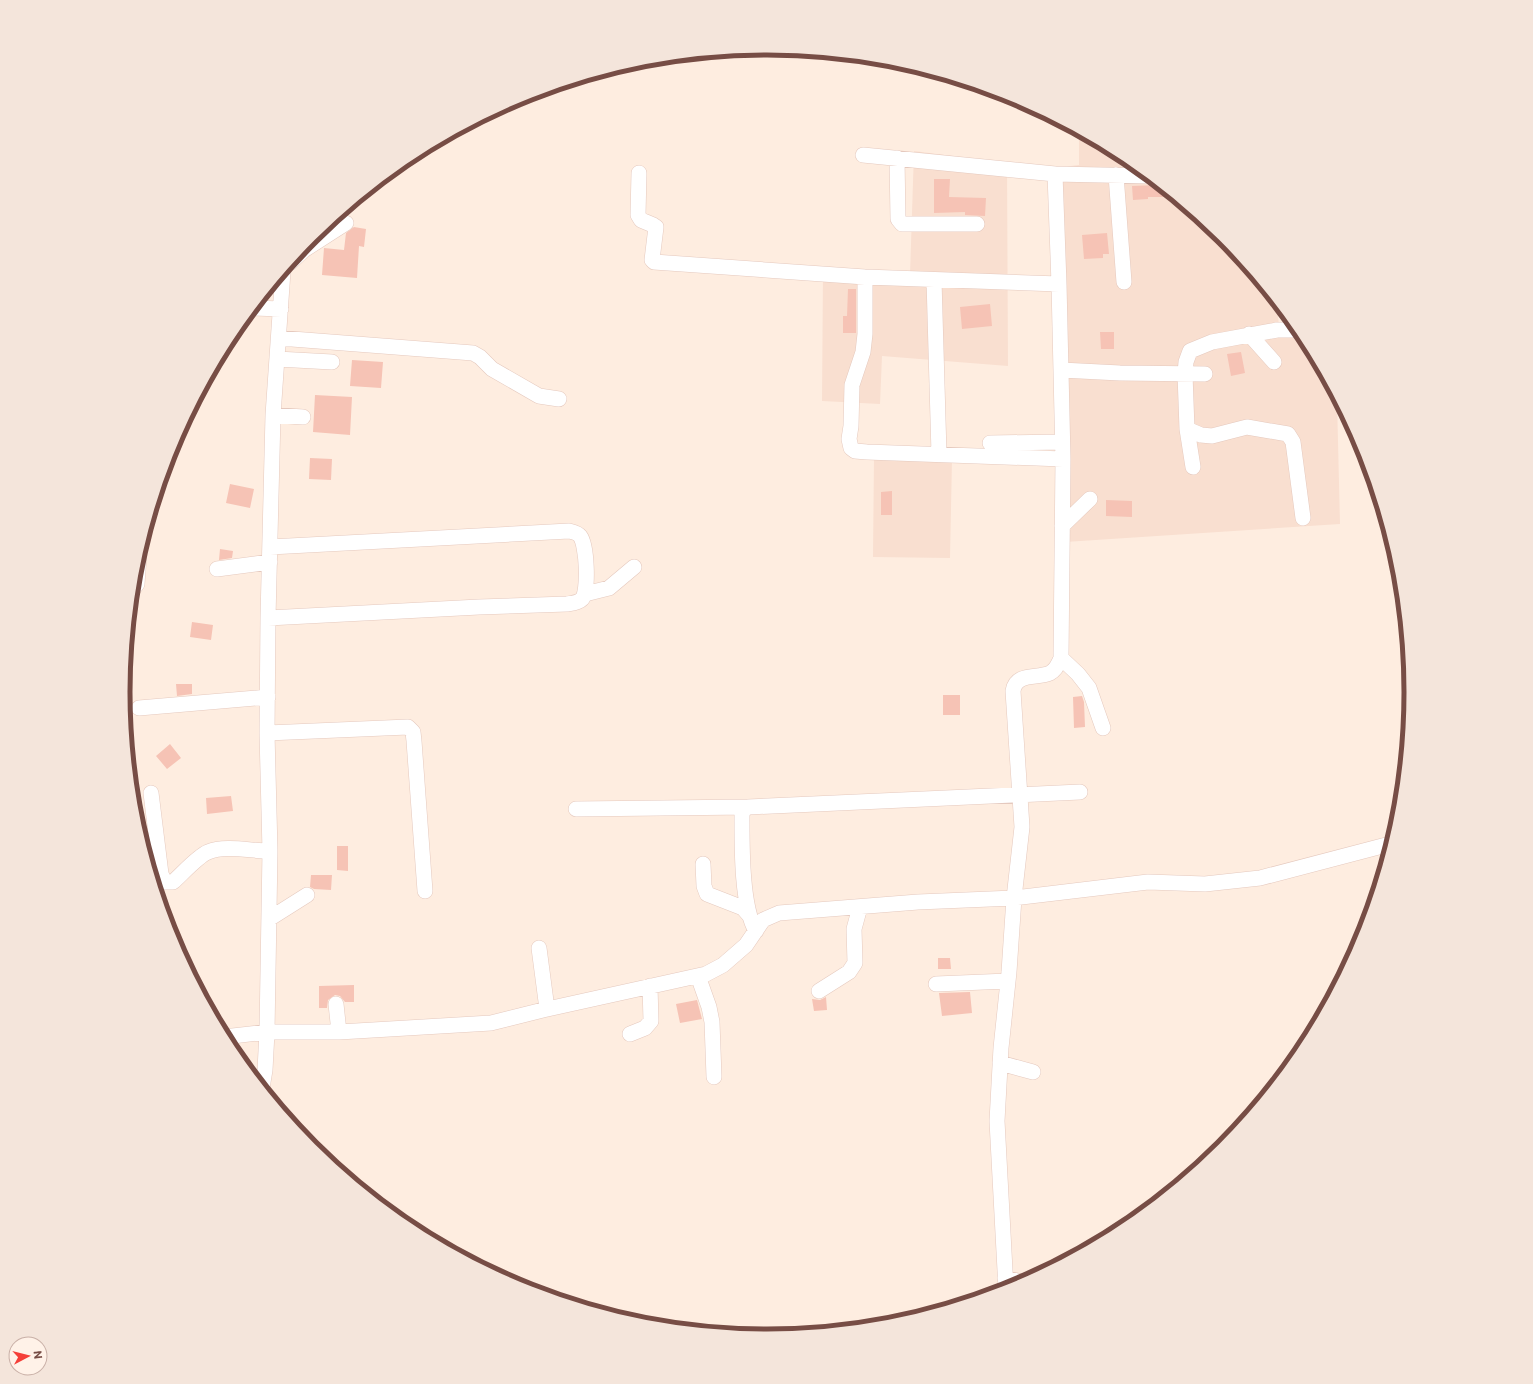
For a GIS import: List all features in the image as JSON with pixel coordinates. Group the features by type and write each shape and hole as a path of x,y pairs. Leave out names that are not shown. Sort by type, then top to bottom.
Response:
{"street":[{"path":"864,155 1055,174 1139,176"},
{"path":"897,158 898,220 902,224 977,224"},
{"path":"639,173 638,215 640,220 656,227 652,260 654,262 865,277 1059,284"},
{"path":"1006,1282 997,1121 1000,1063 1014,898 1022,827 1013,690 1014,684 1019,679 1051,673 1057,667 1062,658 1063,458 1055,174"},
{"path":"1116,175 1124,282"},
{"path":"315,243 346,223"},
{"path":"865,277 865,334 863,352 852,385 851,426 848,439 851,448 854,451 1063,458"},
{"path":"260,1075 267,1032 270,851 267,733 268,618 274,415 282,279"},
{"path":"934,280 939,454"},
{"path":"258,308 280,309"},
{"path":"1193,467 1187,428 1185,374 1186,362 1190,351 1212,342 1249,334 1290,330"},
{"path":"1249,334 1274,362"},
{"path":"279,338 473,353 480,357 492,369 539,396 559,399"},
{"path":"277,359 332,362"},
{"path":"1061,370 1120,373 1205,374"},
{"path":"274,415 303,417"},
{"path":"1187,428 1201,435 1212,436 1247,427 1288,434 1293,442 1303,518"},
{"path":"990,443 1062,442"},
{"path":"1062,526 1090,499"},
{"path":"217,569 270,554 569,531 581,537 585,551 585,594 577,603 479,606 268,618"},
{"path":"585,594 610,588 634,567"},
{"path":"1062,658 1089,688 1103,728"},
{"path":"139,708 268,697"},
{"path":"267,733 408,727 413,732 414,741 425,891"},
{"path":"576,809 748,807 1080,792"},
{"path":"151,793 161,874 165,882 173,882 196,859 208,852 239,849 270,851"},
{"path":"748,807 742,814 745,893 749,915 756,930"},
{"path":"231,1036 267,1032 339,1032 491,1023 706,974 724,965 746,944 763,920 779,913 918,902 1014,898 1148,882 1205,884 1260,878 1385,845"},
{"path":"702,864 704,886 707,894 742,908 749,915"},
{"path":"269,920 307,894"},
{"path":"819,991 849,972 855,964 854,929 860,907"},
{"path":"539,948 548,1009"},
{"path":"698,976 709,1007 712,1022 714,1077"},
{"path":"936,984 1008,981"},
{"path":"630,1034 645,1028 651,1021 650,986"},
{"path":"336,1004 339,1032"},
{"path":"1000,1063 1033,1072"}],"shaded area":[{"path":"1079,137 1120,162 1187,213 1217,242 1272,304 1278,312 1280,338 1296,338 1337,409 1340,524 1065,542 1054,168 1079,165"},
{"path":"914,151 1007,163 1008,366 882,356 880,404 822,401 823,271 910,275"},
{"path":"874,457 952,459 950,558 873,557"}],"building":[{"path":"934,179 950,179 949,197 986,198 985,216 965,215 965,212 934,213"},
{"path":"1152,185 1167,197 1148,197 1148,199 1133,200 1132,186"},
{"path":"354,227 366,229 364,247 359,246 357,278 322,275 324,248 344,250 346,233"},
{"path":"1107,233 1109,254 1103,254 1103,258 1084,259 1082,235"},
{"path":"848,289 856,289 856,333 843,333 843,316 847,316"},
{"path":"990,304 992,326 962,329 960,307"},
{"path":"1100,332 1114,332 1114,349 1101,349"},
{"path":"1241,352 1245,373 1231,376 1227,354"},
{"path":"352,360 383,362 381,388 350,386"},
{"path":"315,395 352,397 350,435 313,432"},
{"path":"310,458 332,459 331,480 309,479"},
{"path":"230,484 254,489 250,508 226,503"},
{"path":"892,491 892,515 881,515 881,492"},
{"path":"1106,500 1132,501 1132,517 1106,516"},
{"path":"220,549 233,551 232,558 219,560"},
{"path":"192,622 213,625 211,640 190,637"},
{"path":"176,684 192,684 192,694 177,696"},
{"path":"943,695 960,695 960,715 943,715"},
{"path":"1082,696 1084,702 1085,727 1074,728 1073,697"},
{"path":"170,744 181,758 167,769 156,756"},
{"path":"231,796 233,811 207,814 206,798"},
{"path":"337,846 348,846 348,871 337,870"},
{"path":"311,875 332,875 331,890 314,889 310,887"},
{"path":"938,958 950,958 951,969 938,969"},
{"path":"354,985 354,1002 345,1002 340,996 335,995 328,1000 327,1008 319,1008 319,986"},
{"path":"970,992 972,1013 942,1016 939,993"},
{"path":"826,997 827,1010 814,1011 812,999 820,1000"},
{"path":"697,1000 702,1019 680,1023 676,1004"}]}
